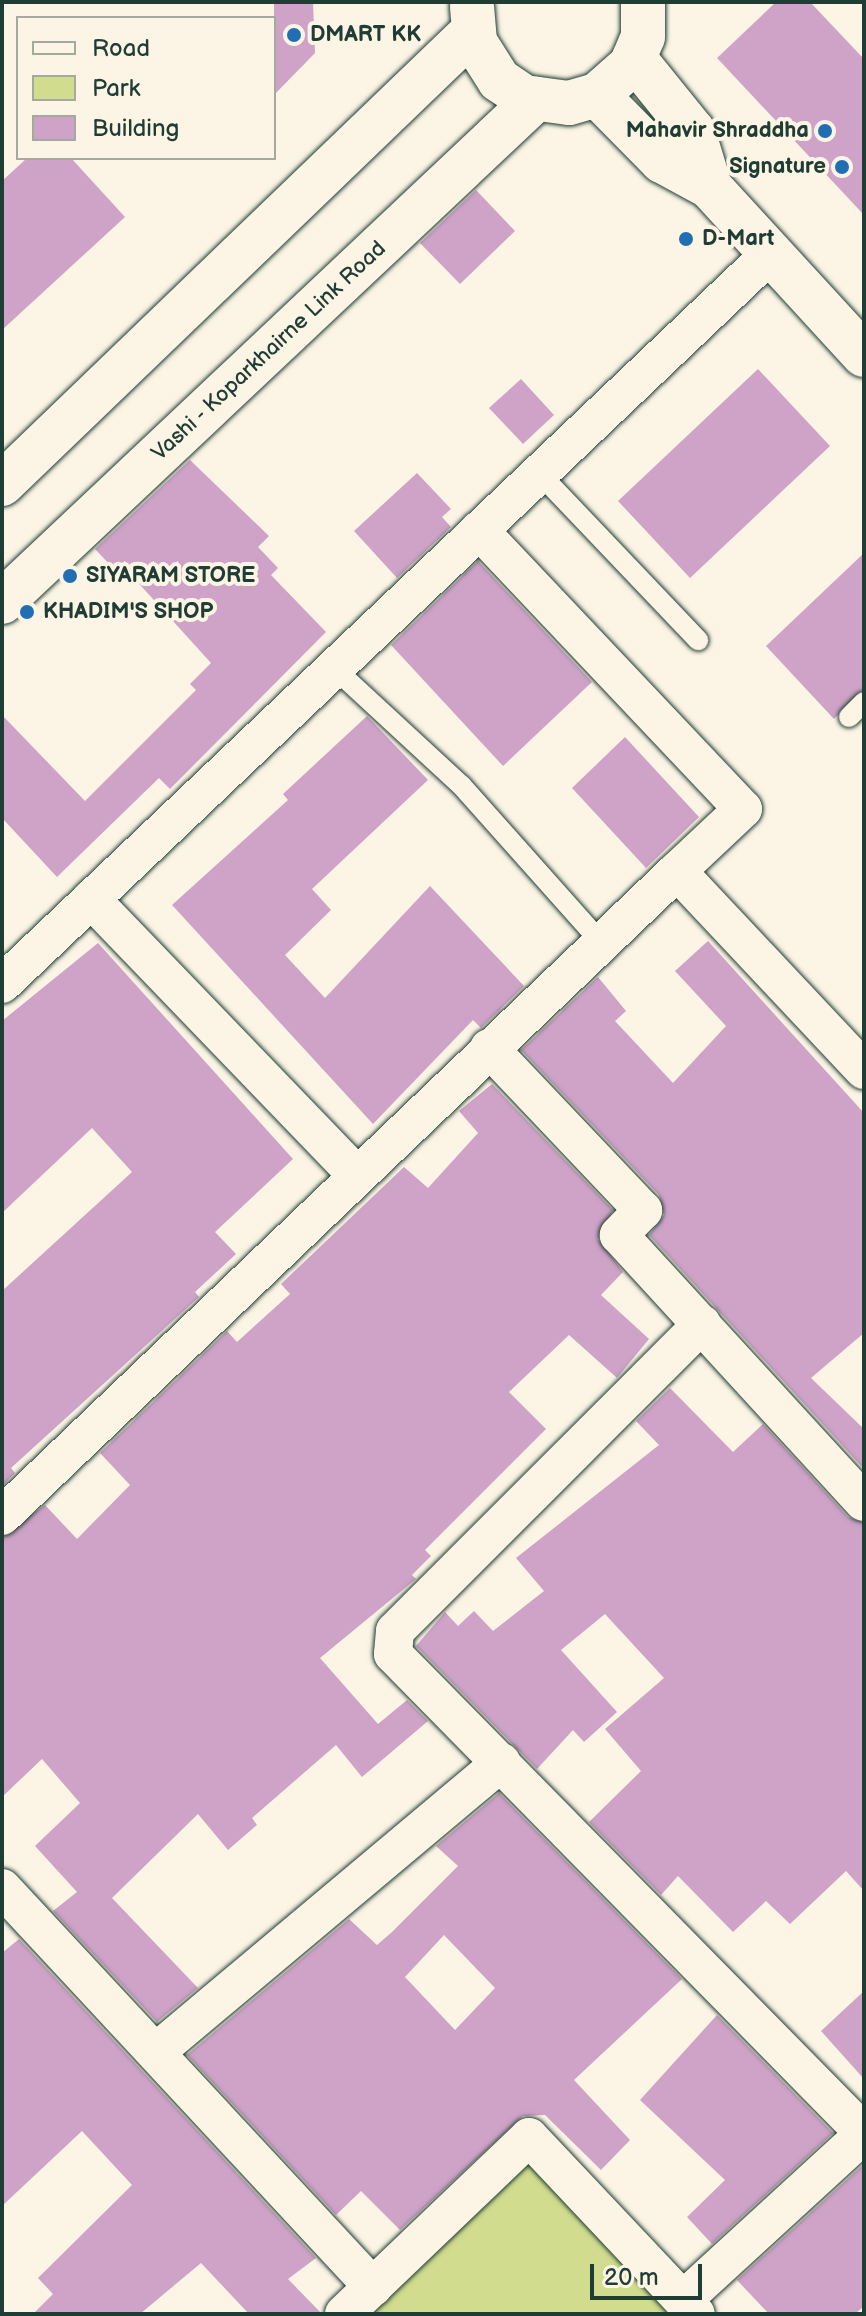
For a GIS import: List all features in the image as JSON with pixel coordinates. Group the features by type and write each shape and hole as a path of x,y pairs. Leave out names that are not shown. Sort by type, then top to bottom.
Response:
{"main road":[{"path":"2,484 472,17 499,80 536,99 569,103 597,95 646,21"},
{"path":"646,21 693,131 710,187"},
{"path":"597,95 662,161 710,187 769,255 864,355"},
{"name":"Vashi - Koparkhairne Link Road","path":"2,602 536,99"}],"street":[{"path":"2,984 769,255"},
{"path":"2,1516 356,1174 743,809 479,530"},
{"path":"677,871 864,1070"},
{"path":"91,899 356,1174"},
{"path":"489,1048 643,1210 619,1235 864,1502"},
{"path":"344,2314 529,2137 690,2307 864,2134 393,1654 391,1638 702,1324"},
{"path":"156,2052 502,1762"},
{"path":"2,1888 373,2287"}],"lane":[{"path":"539,473 698,640"},
{"path":"334,668 461,785 602,943"},
{"path":"849,717 864,702"}],"green space":[{"path":"535,2155 680,2314 368,2314"}],"building":[{"name":"DMART KK","path":"274,2 313,2 315,53 276,93 276,16"},
{"name":"Mahavir Shraddha","path":"776,2 810,2 864,59 864,215 717,58"},
{"path":"25,160 73,160 125,217 2,330 2,181"},
{"path":"476,190 515,231 460,284 420,243"},
{"path":"758,369 830,446 690,578 618,501"},
{"path":"521,379 554,415 523,444 489,408"},
{"path":"190,460 269,536 258,547 278,568 271,575 326,632 170,789 159,778 57,877 2,818 2,715 85,801 196,690 190,684 211,663 133,577 127,583 95,549"},
{"path":"417,473 451,509 442,517 451,527 397,578 354,531"},
{"path":"864,553 864,689 834,719 766,646"},
{"path":"478,561 592,682 503,766 391,645"},
{"path":"367,716 428,780 312,889 331,910 285,955 325,998 430,886 524,986 481,1028 473,1020 373,1124 172,905 288,800 283,794"},
{"path":"625,737 699,817 646,868 572,788"},
{"path":"708,941 864,1113 864,1333 811,1378 864,1429 864,1469 649,1235 664,1215 659,1195 521,1050 598,977 626,1011 615,1021 673,1083 726,1026 675,971"},
{"path":"98,943 293,1159 215,1232 236,1254 195,1292 199,1297 11,1468 15,1473 2,1486 2,1291 132,1172 92,1128 2,1213 2,1021"},
{"path":"492,1084 613,1210 598,1239 623,1272 601,1295 649,1339 617,1378 569,1335 509,1392 546,1429 425,1550 431,1556 412,1575 416,1579 320,1658 378,1724 407,1700 428,1721 362,1777 336,1745 252,1818 257,1825 228,1850 198,1814 112,1898 198,1988 157,2022 53,1911 77,1892 35,1846 80,1803 42,1759 2,1797 2,1537 45,1505 77,1539 130,1485 100,1453 227,1331 237,1342 290,1294 281,1284 404,1167 428,1188 478,1133 459,1111"},
{"path":"670,1388 733,1452 763,1424 848,1517 864,1523 864,1891 846,1871 790,1924 766,1901 733,1932 678,1876 661,1895 589,1822 641,1771 605,1729 664,1678 605,1614 561,1650 617,1712 584,1742 573,1730 537,1769 416,1646 445,1612 458,1626 474,1611 493,1631 544,1591 516,1558 659,1445 636,1421"},
{"path":"499,1793 682,1979 574,2080 630,2140 601,2170 545,2115 523,2116 400,2230 361,2191 336,2215 187,2055 349,1919 377,1945 458,1866 436,1846","holes":["444,1935 495,1988 455,2030 405,1977"]},
{"path":"19,1939 316,2258 288,2279 322,2314 249,2314 201,2263 140,2314 33,2314 53,2294 38,2278 132,2185 82,2131 2,2206 2,1953"},
{"path":"864,1991 864,2079 821,2031"},
{"path":"717,2015 833,2133 712,2244 687,2217 725,2180 640,2100"},
{"path":"864,2164 864,2306 855,2314 769,2314 737,2280"}],"place":[{"name":"DMART KK","path":"294,35"},
{"name":"Mahavir Shraddha","path":"825,131"},
{"name":"Signature","path":"842,167"},
{"name":"D-Mart","path":"686,239"},
{"name":"SIYARAM STORE","path":"70,576"},
{"name":"KHADIM'S SHOP","path":"27,612"}]}
